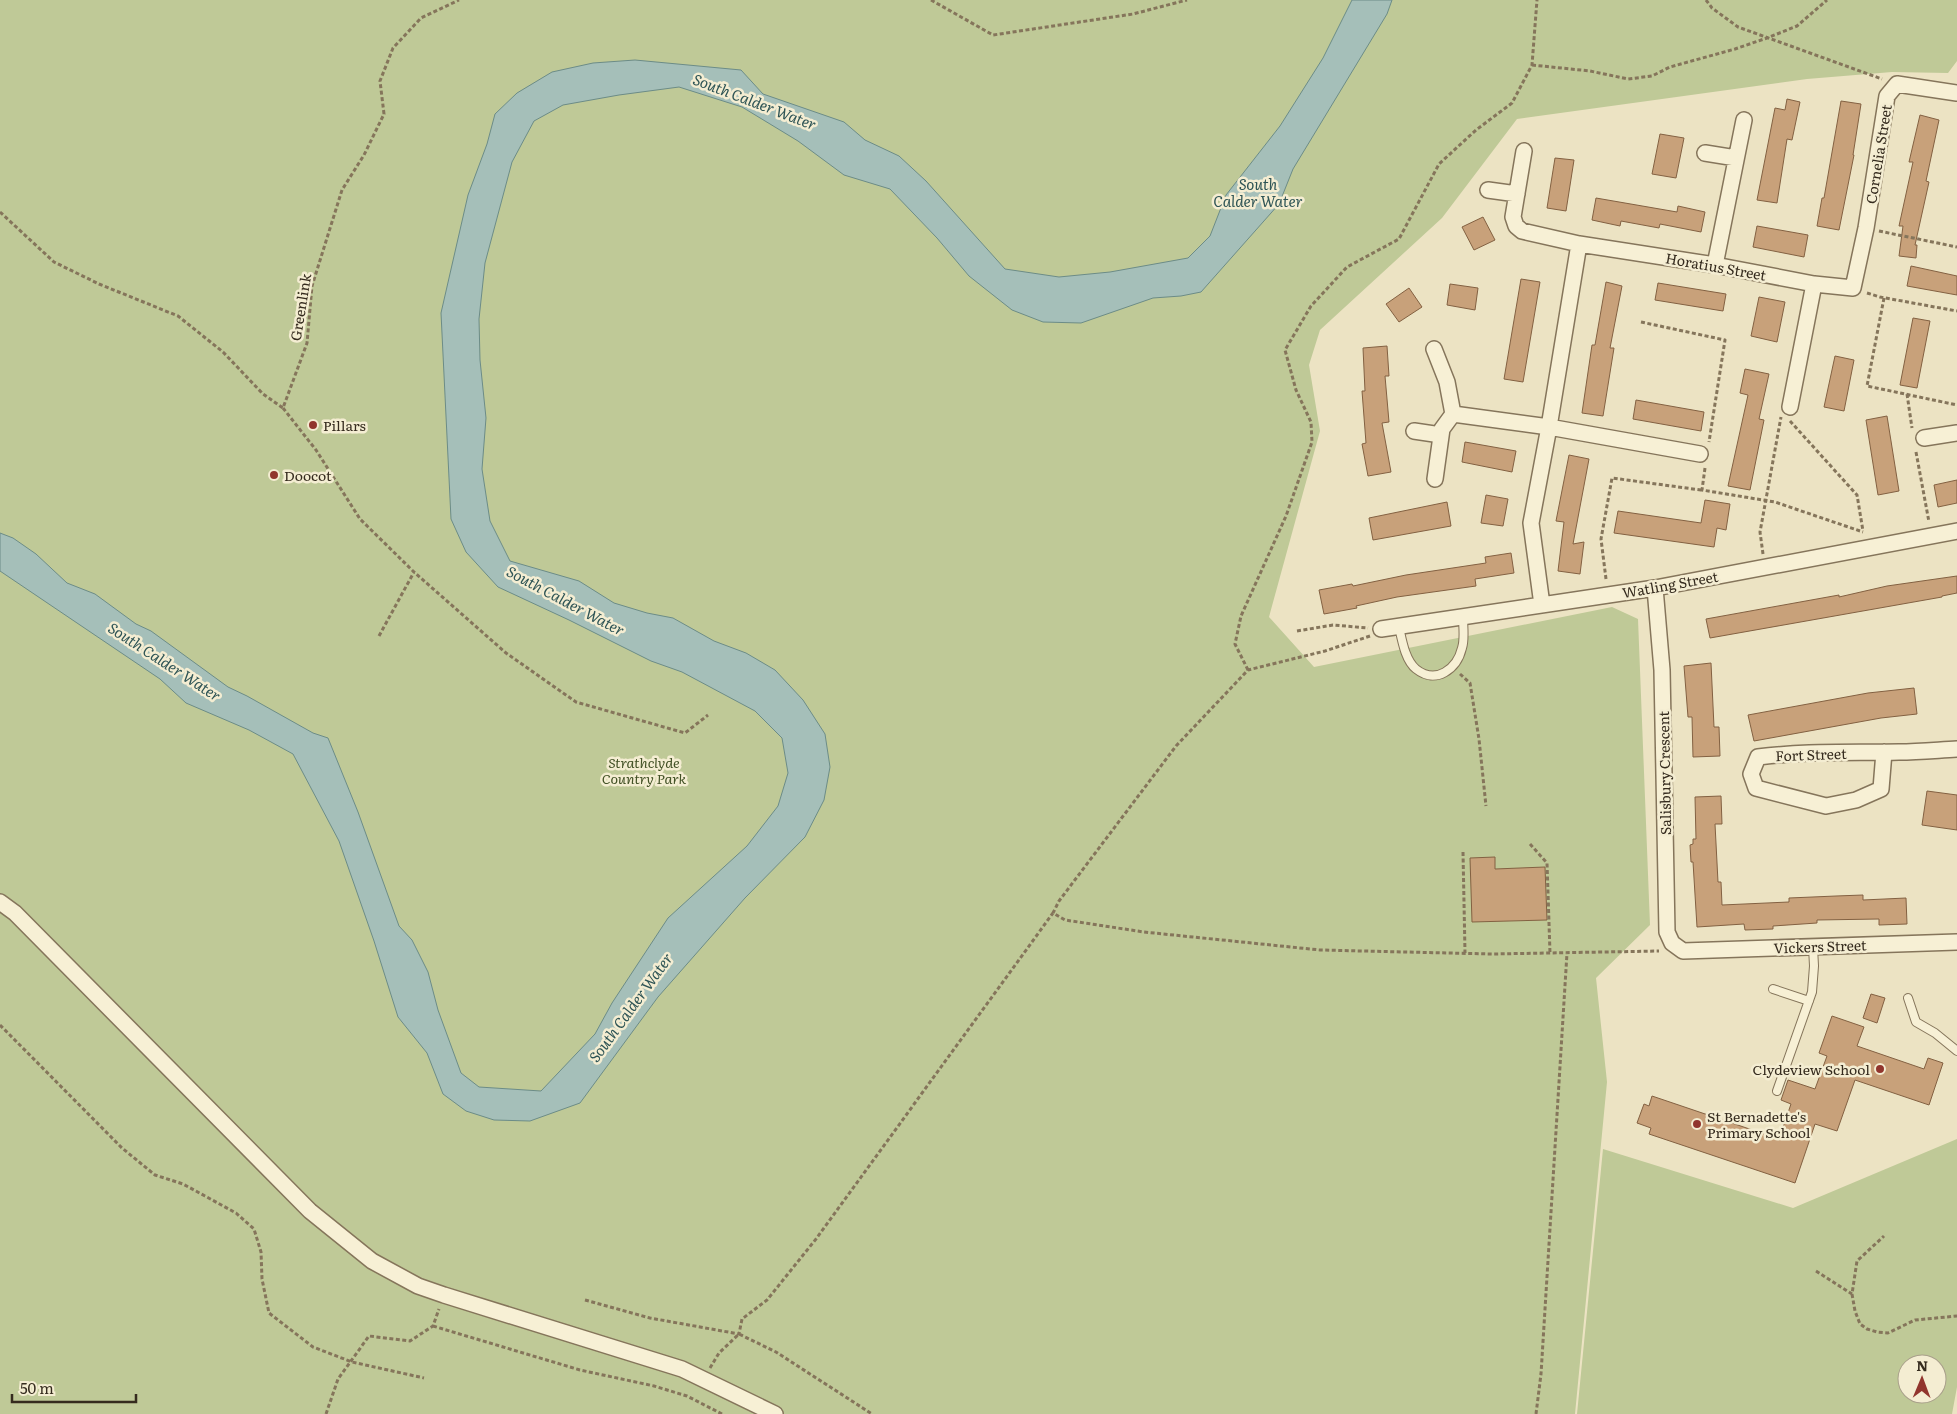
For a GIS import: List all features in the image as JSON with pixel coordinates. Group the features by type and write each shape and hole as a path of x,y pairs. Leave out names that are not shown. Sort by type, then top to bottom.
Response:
{"street":[{"path":"1897,84 1957,93"},
{"name":"Cornelia Street","path":"1853,288 1866,228 1887,96 1897,84"},
{"path":"1715,266 1744,120"},
{"name":"Horatius Street","path":"1524,151 1513,217 1516,226 1522,230 1579,244 1814,284 1853,288"},
{"path":"1705,152 1736,158"},
{"path":"1488,190 1517,194"},
{"path":"1542,605 1531,523 1550,427 1579,244"},
{"path":"1790,407 1814,284"},
{"path":"1434,349 1447,382 1453,414 1442,429 1434,480"},
{"path":"1453,414 1550,427 1705,455"},
{"path":"1414,431 1441,435"},
{"path":"1918,440 1957,433"},
{"name":"Watling Street","path":"1376,633 1399,627 1655,588 1764,567 1933,527 1957,531"},
{"name":"Salisbury Crescent","path":"1655,588 1662,670 1667,932 1672,943 1683,951"},
{"name":"Fort Street","path":"1884,752 1881,789 1856,800 1826,806 1756,788 1751,774 1758,757 1793,753 1957,749"},
{"path":"0,902 15,913 310,1211 372,1262 418,1286 444,1295 682,1369 775,1414"},
{"name":"Vickers Street","path":"1683,951 1957,942"}],"lane":[{"path":"1399,627 1405,650 1416,669 1432,676 1447,672 1458,660 1463,647 1463,617"},
{"path":"1777,1091 1814,986 1813,947"},
{"path":"1772,989 1809,1001"},
{"path":"1908,998 1916,1022 1935,1033 1957,1051"}],"path":[{"name":"Greenlink","path":"283,408 307,343 312,286 342,190 364,155 384,114 380,81 393,48 421,18 459,0"},
{"path":"931,0 993,35 1133,14 1187,0"},
{"path":"1248,670 1235,644 1241,616 1286,516 1312,442 1311,422 1296,390 1284,350 1311,306 1347,267 1399,238 1439,164 1476,130 1512,103 1532,65 1538,0"},
{"path":"1706,0 1712,8 1738,27 1897,84"},
{"path":"1532,65 1590,71 1628,79 1652,76 1670,67 1767,38 1797,26 1827,0"},
{"path":"0,212 54,262 99,284 178,316 224,352 263,394 283,408 316,450 360,519 414,572 506,653 576,702 685,733 708,715"},
{"path":"1866,228 1957,247"},
{"path":"1853,288 1884,298 1957,310"},
{"path":"1884,298 1867,386 1957,405"},
{"path":"1641,322 1725,340 1705,455 1702,490"},
{"path":"1906,394 1918,440 1933,527"},
{"path":"1764,567 1760,532 1782,413 1857,495 1863,532"},
{"path":"1606,579 1602,539 1612,478 1766,500 1863,532 1872,530"},
{"path":"379,636 414,572"},
{"path":"1297,631 1333,625 1376,633"},
{"path":"704,1380 719,1353 739,1334 742,1320 767,1300 816,1239 1053,913 1059,901 1176,746 1248,670 1325,652 1376,633"},
{"path":"1452,667 1470,683 1479,739 1486,806"},
{"path":"1530,844 1547,863 1550,953"},
{"path":"1463,852 1466,953"},
{"path":"1053,913 1065,920 1144,932 1320,950 1492,954 1683,951"},
{"path":"1536,1414 1541,1374 1567,953"},
{"path":"0,1025 122,1148 155,1175 182,1184 206,1196 236,1213 254,1229 261,1252 262,1279 269,1313 313,1347 352,1362 424,1378"},
{"path":"1884,1236 1857,1261 1852,1294 1855,1312 1860,1324 1867,1329 1888,1333 1914,1320 1957,1316"},
{"path":"1816,1271 1852,1294"},
{"path":"326,1414 338,1379 369,1336 410,1341 434,1326 444,1295"},
{"path":"585,1300 650,1318 739,1334 776,1352 872,1414"},
{"path":"434,1326 580,1370 654,1386 687,1396 722,1414"}],"green space":[{"name":"Strathclyde Country Park","path":"0,0 1957,0 1957,61 1948,73 1892,72 1807,79 1517,119 1442,218 1320,330 1309,365 1320,431 1269,617 1314,667 1612,607 1638,619 1650,925 1596,978 1607,1082 1575,1414 0,1414"},
{"path":"1957,1139 1957,1387 1952,1414 1577,1414 1603,1149 1793,1208"}],"water":[{"name":"South Calder Water","path":"1352,0 1392,0 1387,14 1293,169 1279,204 1201,292 1153,298 1081,323 1043,322 1012,310 969,276 937,238 890,189 844,175 798,141 742,107 679,87 563,105 534,121 512,162 485,263 479,319 480,360 486,418 482,469 490,521 510,561 579,581 614,603 647,613 673,618 714,641 746,653 775,670 803,700 825,734 830,767 824,800 805,837 745,898 658,997 580,1103 530,1121 494,1120 466,1111 443,1094 427,1053 398,1017 339,841 293,754 249,730 186,703 160,679 0,571 0,533 13,538 36,554 67,583 95,594 136,624 151,631 228,687 313,733 328,738 358,812 399,926 412,940 428,972 438,1010 461,1073 479,1087 541,1091 595,1034 612,1003 668,918 747,846 778,806 788,773 782,738 755,711 682,672 651,661 498,587 466,552 451,519 441,313 468,195 487,144 495,114 517,93 552,72 593,63 635,60 741,70 763,94 844,122 865,140 899,156 926,181 1005,269 1059,277 1110,272 1188,258 1210,236 1226,195 1280,126 1323,58"}],"building":[{"path":"1787,99 1800,102 1792,140 1787,139 1777,203 1757,200 1775,108 1785,110"},
{"path":"1841,101 1861,104 1854,155 1839,230 1817,226 1822,198 1824,198"},
{"path":"1920,115 1939,120 1926,181 1929,182 1915,245 1917,245 1916,258 1899,256 1903,226 1899,226 1913,162 1909,162"},
{"path":"1660,134 1684,138 1676,178 1652,174"},
{"path":"1555,158 1574,160 1566,211 1547,208"},
{"path":"1596,198 1677,212 1678,206 1705,212 1701,232 1660,224 1659,228 1621,221 1620,226 1592,220"},
{"path":"1483,217 1495,240 1474,250 1462,227"},
{"path":"1757,226 1808,235 1804,257 1753,247"},
{"path":"1911,266 1957,276 1957,295 1907,286"},
{"path":"1521,279 1540,282 1523,382 1504,379"},
{"path":"1606,282 1622,286 1610,348 1614,348 1603,416 1582,413 1592,345 1595,345"},
{"path":"1658,283 1726,294 1723,311 1655,300"},
{"path":"1450,284 1478,288 1475,310 1447,305"},
{"path":"1409,288 1422,307 1399,322 1386,304"},
{"path":"1759,297 1785,302 1777,342 1751,336"},
{"path":"1913,318 1930,321 1917,388 1900,385"},
{"path":"1387,346 1389,376 1385,376 1389,422 1382,423 1391,472 1368,476 1362,444 1366,443 1362,391 1365,391 1363,348"},
{"path":"1835,356 1854,360 1844,411 1824,407"},
{"path":"1745,369 1769,374 1759,419 1764,420 1750,490 1728,486 1748,395 1740,393"},
{"path":"1636,400 1704,412 1701,431 1633,419"},
{"path":"1887,416 1899,491 1878,495 1866,420"},
{"path":"1465,442 1516,451 1512,472 1462,462"},
{"path":"1569,455 1589,459 1573,544 1584,542 1580,574 1558,571 1564,522 1556,521"},
{"path":"1957,480 1957,503 1938,507 1934,485"},
{"path":"1486,495 1508,499 1503,526 1481,523"},
{"path":"1705,500 1730,504 1726,530 1717,528 1714,547 1614,533 1618,511 1701,523"},
{"path":"1447,502 1451,526 1373,540 1369,518"},
{"path":"1511,553 1514,573 1475,579 1476,586 1397,597 1356,606 1357,608 1324,614 1319,590 1486,563 1485,557"},
{"path":"1957,576 1957,593 1942,597 1710,638 1706,619 1839,595 1839,597 1887,586"},
{"path":"1711,663 1714,727 1719,727 1720,756 1693,757 1692,717 1688,717 1684,666"},
{"path":"1914,688 1917,714 1881,718 1754,741 1748,715 1868,693"},
{"path":"1927,791 1957,795 1957,830 1922,825"},
{"path":"1721,796 1722,824 1715,824 1718,882 1721,882 1722,905 1789,902 1789,898 1836,896 1863,895 1863,900 1906,898 1907,924 1879,925 1879,919 1817,920 1817,923 1773,926 1773,929 1745,930 1744,924 1697,927 1693,862 1691,862 1690,845 1693,844 1693,839 1696,839 1695,797"},
{"path":"1495,857 1495,869 1545,867 1547,920 1472,922 1470,858"},
{"path":"1871,994 1885,998 1877,1023 1863,1018"},
{"path":"1832,1016 1864,1027 1857,1046 1924,1069 1928,1058 1943,1063 1929,1105 1855,1080 1837,1131 1815,1124 1795,1183 1649,1134 1651,1128 1637,1123 1644,1104 1649,1106 1652,1096 1779,1139 1791,1104 1781,1100 1788,1080 1815,1089 1827,1056 1819,1053"}],"place":[{"name":"Pillars","path":"313,425"},
{"name":"Doocot","path":"274,475"},
{"name":"Clydeview School","path":"1880,1069"},
{"name":"St Bernadette's Primary School","path":"1697,1124"}]}
